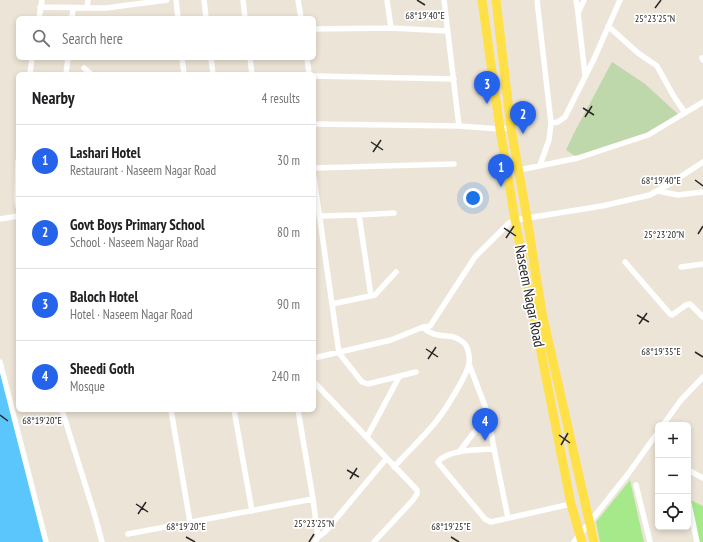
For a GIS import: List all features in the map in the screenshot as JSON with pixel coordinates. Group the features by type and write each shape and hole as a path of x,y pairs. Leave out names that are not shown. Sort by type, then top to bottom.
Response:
{"main road":[{"name":"Naseem Nagar Road","path":"482,0 500,129 515,220 571,504 582,538"},
{"name":"Naseem Nagar Road","path":"496,0 511,128 528,218 542,313 594,542"}],"street":[{"path":"38,16 42,0"},
{"path":"87,8 88,0"},
{"path":"40,7 106,8 119,3 167,0"},
{"path":"176,0 178,16"},
{"path":"204,0 206,16"},
{"path":"243,0 245,16"},
{"path":"298,0 301,16"},
{"path":"387,0 391,28"},
{"path":"444,0 459,126"},
{"path":"537,0 551,124 549,140 540,165"},
{"path":"576,0 585,76"},
{"path":"578,13 584,0"},
{"path":"551,124 558,122 565,117 594,59 620,0"},
{"path":"72,16 73,8"},
{"path":"608,26 657,66 685,113"},
{"path":"316,29 391,28 448,31"},
{"path":"30,72 32,60"},
{"path":"66,72 68,60"},
{"path":"182,60 184,72"},
{"path":"211,60 213,72"},
{"path":"250,60 252,72"},
{"path":"307,60 309,72"},
{"path":"84,68 89,72"},
{"path":"316,76 454,79"},
{"path":"519,170 578,158 648,135 703,102"},
{"path":"316,124 459,126 500,129 511,128"},
{"path":"316,358 391,340 423,327 430,326 475,257 502,230 515,220 602,206 650,195 703,162"},
{"path":"316,168 454,164"},
{"path":"316,191 339,353 362,382 368,384 374,384 416,372"},
{"path":"658,191 678,195 703,192"},
{"path":"320,216 394,213"},
{"path":"359,215 371,296"},
{"path":"0,218 16,216"},
{"path":"625,262 670,314 672,315 686,305 690,304 703,317"},
{"path":"681,267 703,264"},
{"path":"332,304 375,295 396,272"},
{"path":"423,327 440,336 452,336 464,343 467,348 469,364 488,414 508,518"},
{"path":"0,362 46,542"},
{"path":"394,467 437,420 454,393 469,364"},
{"path":"367,438 399,377"},
{"path":"665,422 681,400 703,378"},
{"path":"316,384 417,490 417,494 413,500 374,542"},
{"path":"63,412 102,542"},
{"path":"171,412 190,522"},
{"path":"234,412 252,511"},
{"path":"298,412 313,499 316,539"},
{"path":"459,452 488,414"},
{"path":"574,542 582,538 590,524 655,436"},
{"path":"494,449 459,452 441,459 438,462 484,519 491,522 571,504"},
{"path":"316,539 325,532 386,459"},
{"path":"691,472 703,478"},
{"path":"636,485 650,542"},
{"path":"128,534 313,499"},
{"path":"691,513 697,542"}],"green space":[{"path":"612,62 645,84 680,116 648,135 578,158 566,150"},
{"path":"630,480 644,542 600,542 596,522"},
{"path":"691,500 703,506 703,542 697,542 691,513"}],"water":[{"path":"0,362 46,542 0,542"}],"place":[{"name":"Baloch Hotel","path":"487,104"},
{"name":"Govt Boys Primary School","path":"523,134"},
{"name":"Lashari Hotel","path":"501,187"},
{"name":"Sheedi Goth","path":"485,441"}]}
